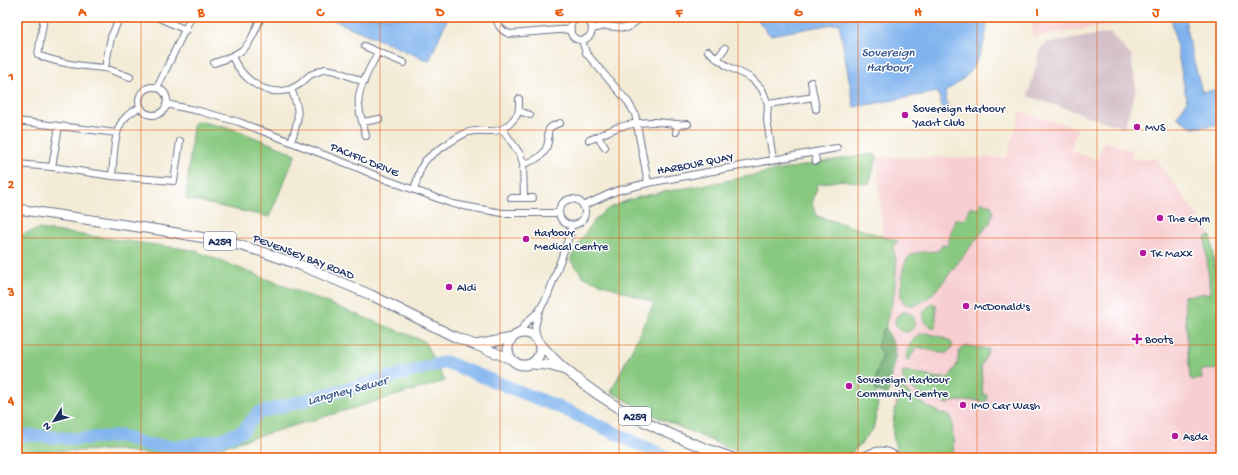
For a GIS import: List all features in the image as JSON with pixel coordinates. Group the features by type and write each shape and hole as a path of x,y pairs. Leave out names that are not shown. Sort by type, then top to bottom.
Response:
{"main road":[{"name":"PEVENSEY BAY ROAD","path":"17,209 167,231 228,242 263,252 371,295 455,337 511,359"},
{"path":"528,333 538,341 540,348 538,357 531,364 520,365 511,359 508,348 515,336 528,333"},
{"name":"PEVENSEY BAY ROAD","path":"476,344 515,336"},
{"name":"A259","path":"538,341 565,370 613,405 710,454 734,458"},
{"name":"A259","path":"531,364 544,365 565,370"},
{"path":"864,458 874,452 886,452 897,458"}],"street":[{"path":"44,17 38,55 77,66 105,68 130,77"},
{"path":"105,68 111,37 120,17"},
{"path":"157,17 186,30"},
{"path":"157,88 191,17"},
{"path":"214,63 232,57 243,50 249,44 261,17"},
{"path":"496,17 499,27 510,34 525,34 571,29"},
{"path":"592,28 605,26 627,28 642,17"},
{"path":"581,18 588,20 592,28 590,36 582,40 575,37 571,29 573,22 581,18"},
{"path":"582,40 586,54 632,106 635,114 648,183"},
{"path":"364,46 404,63"},
{"path":"717,58 725,48"},
{"path":"708,51 727,66 755,81 762,89 768,104 767,120 773,160"},
{"path":"366,136 360,114 359,96 378,52"},
{"path":"232,57 240,72 252,83 273,91 285,91 291,89 300,84 310,75 325,69 336,71 364,82"},
{"path":"811,82 816,109"},
{"path":"148,88 157,88 162,90 167,99 164,109 160,113 154,115 144,112 141,108 139,98 141,94 148,88"},
{"path":"291,89 296,100 298,110 298,122 291,142"},
{"path":"768,104 814,96"},
{"path":"414,190 424,163 438,151 466,134 477,131 490,132 503,130 511,123 519,111 519,99"},
{"name":"PACIFIC DRIVE","path":"166,104 198,110 239,122 414,190 463,207 502,213 559,213"},
{"path":"112,176 117,133 120,123 125,117 141,108"},
{"path":"519,111 530,114"},
{"path":"363,122 379,119"},
{"path":"17,121 117,133"},
{"path":"589,140 617,128 637,124 659,122 688,124"},
{"path":"523,164 532,162 543,154 548,142 548,132 550,128 560,123"},
{"path":"676,132 678,124"},
{"path":"52,167 59,126"},
{"path":"503,130 520,154 523,164 524,198"},
{"path":"598,137 605,147"},
{"path":"17,164 52,167 112,176 174,181 180,142"},
{"name":"HARBOUR QUAY","path":"583,206 616,191 648,183 837,148"},
{"path":"814,152 816,161"},
{"path":"511,198 533,198"},
{"path":"571,200 578,201 583,206 584,215 582,219 571,225 563,221 559,213 564,202 571,200"},
{"path":"538,341 535,327 539,311 550,289 570,234 571,225"},
{"path":"515,336 539,311"}],"shaded area":[{"path":"1030,17 1161,17 1161,18 1033,37"},
{"path":"1110,33 1131,56 1136,89 1124,128 1028,96 1040,49 1047,43"},
{"path":"1021,112 1078,128 1070,150 1094,159 1098,159 1104,141 1132,151 1130,159 1157,159 1211,236 1221,351 1221,458 929,458 896,431 877,157 1006,158"}],"green space":[{"path":"198,121 236,130 296,154 269,217 186,199 193,125"},
{"path":"874,154 877,157 869,184 842,180 818,184 812,204 817,216 898,241 893,246 896,259 896,276 893,298 886,328 882,331 882,355 875,382 878,408 873,429 860,445 846,458 767,458 728,448 661,419 611,392 654,303 584,277 570,260 585,233 599,216 615,205 656,193 794,167"},
{"path":"981,202 991,205 993,211 990,223 931,295 925,300 913,305 903,302 901,293 903,270 908,258 917,253 938,251 942,245 947,246 955,219 963,220 966,217 970,207 978,209"},
{"path":"38,229 193,250 424,341 445,381 184,458 116,450 17,452 17,236"},
{"path":"1211,236 1220,309 1221,369 1201,370 1202,379 1193,380 1190,378 1184,296 1210,293 1205,237"},
{"path":"932,303 936,305 936,327 933,328 925,322 923,312"},
{"path":"905,312 912,315 915,322 912,329 905,332 898,329 895,322 898,315"},
{"path":"886,328 894,345 896,356 888,395 876,391 875,382 882,355 877,346 882,331"},
{"path":"926,333 942,337 950,341 953,345 951,349 947,353 941,353 918,347 909,360 907,360 907,353 914,338"},
{"path":"967,346 989,349 981,366 983,395 987,395 987,401 976,400 949,402 949,404 944,403 918,393 904,382 902,373 905,371 937,378 948,378 956,366 961,349"},
{"path":"903,388 916,400 940,413 950,416 952,419 954,458 903,458 894,442 893,425 901,389"}],"water":[{"path":"326,17 448,17 429,61"},
{"name":"Sovereign Harbour","path":"755,17 988,17 986,33 979,56 965,77 945,92 948,109 943,110 938,92 854,107 839,23 770,35"},
{"path":"1171,17 1185,17 1188,39 1202,92 1221,89 1221,124 1193,128 1177,117 1187,101"}],"waterway":[{"name":"Langney Sewer","path":"17,436 28,435 76,439 121,436 144,444 175,447 216,441 243,431 258,413 446,362 566,410 668,458"}],"place":[{"name":"Sovereign Harbour Yacht Club","path":"905,115"},
{"name":"MVS","path":"1137,127"},
{"name":"The Gym","path":"1160,218"},
{"name":"Harbour Medical Centre","path":"526,239"},
{"name":"TK Maxx","path":"1143,253"},
{"name":"Aldi","path":"449,287"},
{"name":"McDonald's","path":"966,306"},
{"name":"Boots","path":"1137,339"},
{"name":"Sovereign Harbour Community Centre","path":"849,386"},
{"name":"IMO Car Wash","path":"963,405"},
{"name":"Asda","path":"1175,436"}]}
